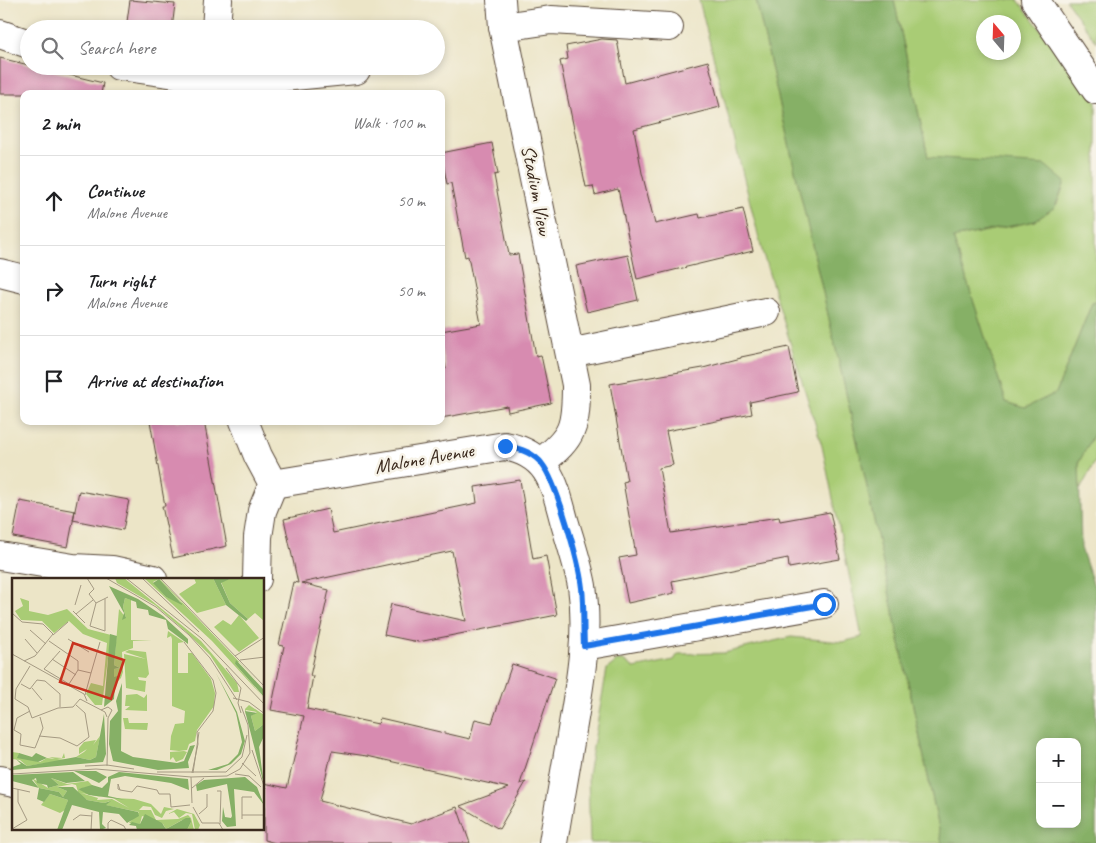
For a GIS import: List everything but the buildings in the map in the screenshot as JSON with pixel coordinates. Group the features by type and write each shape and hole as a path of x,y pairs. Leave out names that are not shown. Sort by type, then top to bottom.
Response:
{"street":[{"path":"217,20 218,0"},
{"name":"Stadium View","path":"501,0 503,27 576,385 576,411 570,436 560,448 541,462"},
{"path":"1035,0 1096,90"},
{"path":"503,27 552,20 669,27"},
{"path":"0,34 20,41"},
{"path":"187,75 224,80 290,75"},
{"path":"0,273 20,278"},
{"path":"570,353 766,312"},
{"path":"246,425 258,456 273,484 262,511 258,537 257,578"},
{"name":"Malone Avenue","path":"273,484 505,446 523,449 541,462 550,476 582,587 584,646 580,684 553,843"},
{"path":"0,556 73,568 112,570 148,578"},
{"path":"584,646 824,604"}],"green space":[{"path":"699,0 756,0 860,454 942,843 590,843 588,775 607,669 617,661 625,661 634,668 674,660 678,654 724,653 791,637 842,642 862,637 822,446 763,254"},
{"path":"756,0 894,0 928,157 1045,165 1065,182 1055,207 1035,221 953,238 1006,402 1025,408 1056,393 1092,303 1096,302 1096,430 1079,462 1081,548 1096,592 1096,843 942,843 860,454"},
{"path":"894,0 1018,0 1096,101 1096,302 1092,303 1056,393 1025,408 1006,402 953,238 1035,221 1057,204 1065,182 977,162 928,157"},
{"path":"1066,0 1096,0 1096,42"},
{"path":"1096,430 1096,460 1080,490 1079,462"}],"route":[{"path":"505,446 523,449 541,462 550,476 582,587 584,646 824,604"}]}
